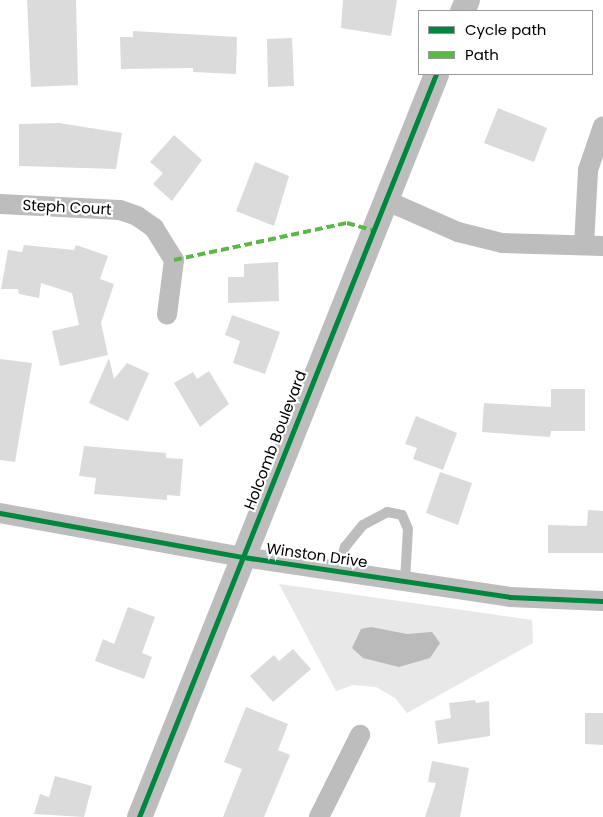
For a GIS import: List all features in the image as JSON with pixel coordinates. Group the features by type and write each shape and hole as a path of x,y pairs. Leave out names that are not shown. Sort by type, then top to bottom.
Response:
{"street":[{"name":"Holcomb Boulevard","path":"139,817 436,75"},
{"path":"385,200 458,232 502,243 594,246 588,170 603,126"},
{"name":"Steph Court","path":"0,204 120,210 137,216 154,228 174,260 167,316"},
{"name":"Winston Drive","path":"0,513 243,557 510,597 603,601"},
{"path":"319,817 360,735"}],"lane":[{"path":"338,571 345,547 362,525 387,512 402,515 408,529 405,581"}],"shaded area":[{"path":"279,584 532,620 533,643 407,713 395,698 376,687 353,685 336,691"},
{"path":"371,627 407,634 432,632 440,643 430,658 399,667 363,658 352,648 361,629"}],"building":[{"path":"27,0 76,0 78,85 31,87"},
{"path":"343,0 397,0 391,36 341,28"},
{"path":"133,31 237,37 236,74 193,72 193,68 121,69 120,37 133,37"},
{"path":"292,38 294,86 268,87 267,39"},
{"path":"498,108 547,128 534,162 484,143"},
{"path":"59,123 122,133 116,169 19,166 19,124"},
{"path":"174,135 202,160 172,201 153,184 163,173 150,162"},
{"path":"255,162 289,176 274,226 236,211"},
{"path":"24,245 74,250 76,245 108,256 100,279 114,284 101,323 108,355 60,366 52,331 79,325 72,293 41,283 39,298 19,294 18,289 1,289 8,250 22,252"},
{"path":"278,262 279,301 228,303 228,277 244,277 244,264"},
{"path":"232,315 280,332 265,374 233,363 240,341 225,335"},
{"path":"109,358 114,379 127,363 149,373 128,421 89,403"},
{"path":"0,359 32,363 15,462 0,460"},
{"path":"209,371 229,404 200,427 174,383 193,372 197,379"},
{"path":"551,389 585,389 585,431 551,431 550,437 482,432 484,403 551,407"},
{"path":"416,416 457,433 443,470 413,459 417,448 405,444"},
{"path":"84,446 166,453 166,458 183,459 180,496 167,495 167,500 94,494 96,478 79,476"},
{"path":"440,472 472,483 458,525 426,513"},
{"path":"588,510 603,511 603,553 548,553 548,525 587,526"},
{"path":"128,607 155,617 142,653 152,657 144,679 95,661 103,639 114,644"},
{"path":"293,649 311,669 273,702 250,676 274,655 279,661"},
{"path":"475,700 476,703 489,701 490,736 438,744 435,721 451,718 449,703"},
{"path":"246,707 288,724 278,750 290,755 264,817 223,817 242,769 224,762"},
{"path":"585,713 603,713 603,745 585,744"},
{"path":"432,761 469,768 460,817 425,817 436,783 428,782"},
{"path":"55,776 92,786 84,817 34,814 40,794 49,797"}],"marked path":[{"path":"174,260 347,223 372,230"}],"cycle path":[{"path":"139,817 436,75"},
{"path":"0,513 243,557 510,597 603,601"}]}
